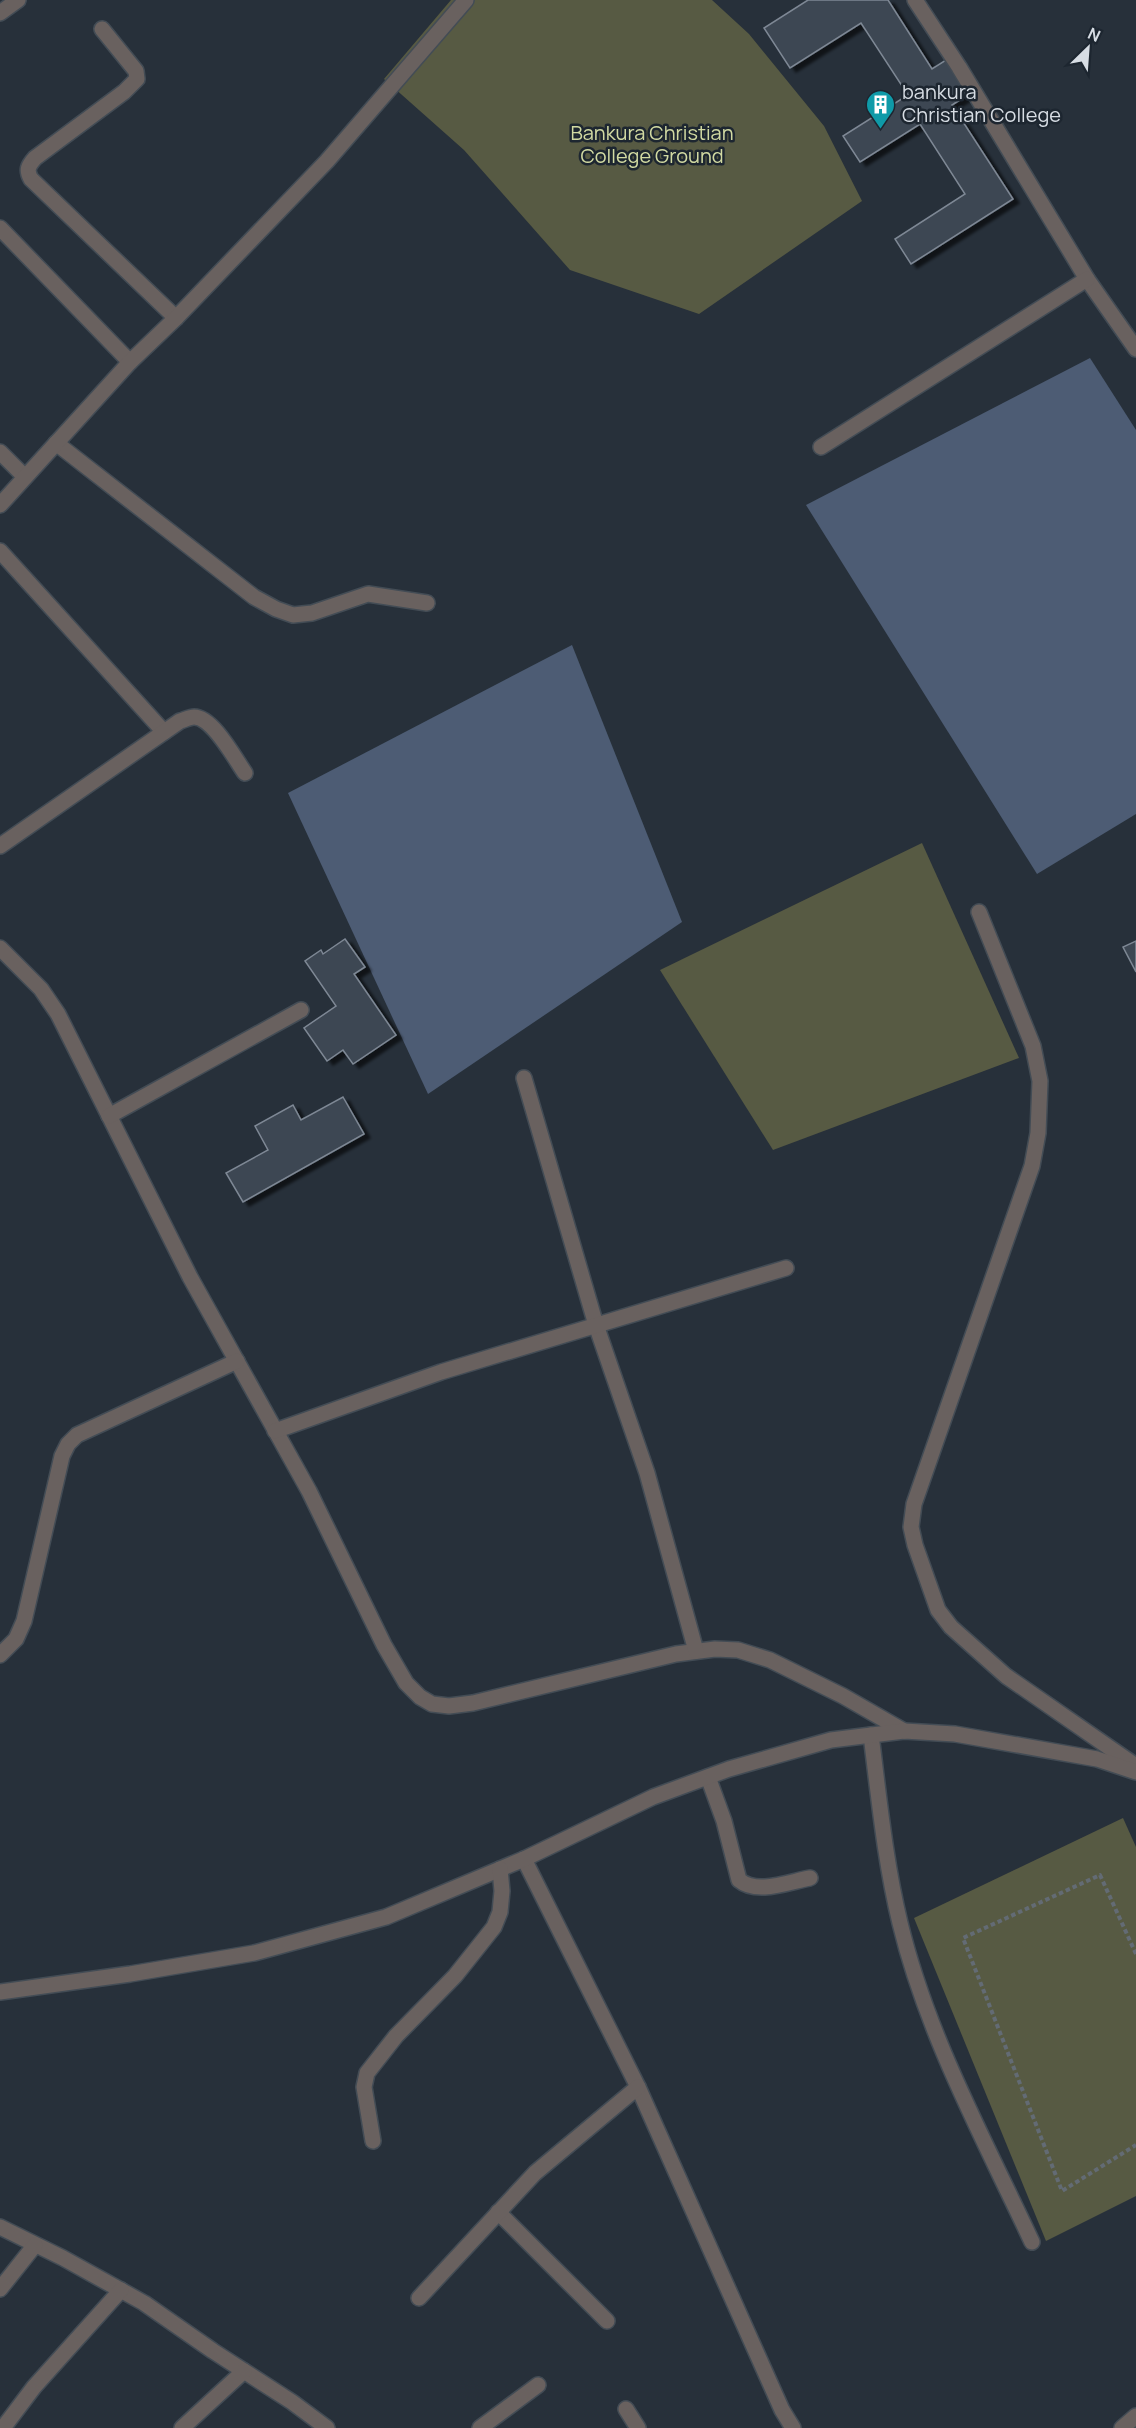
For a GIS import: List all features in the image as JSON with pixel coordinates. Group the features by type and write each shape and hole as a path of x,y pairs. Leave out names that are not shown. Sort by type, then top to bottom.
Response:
{"street":[{"path":"0,13 18,0"},
{"path":"0,505 130,362 176,318 327,161 466,0"},
{"path":"915,0 953,57 1087,279 1136,349"},
{"path":"102,29 136,71 137,79 129,88 35,158 28,166 27,173 176,318"},
{"path":"0,228 130,362"},
{"path":"821,447 1087,279"},
{"path":"56,443 254,597 276,609 293,615 312,613 368,594 427,603"},
{"path":"0,452 25,477"},
{"path":"0,551 164,732"},
{"path":"0,846 180,721 195,717 204,720 214,729 245,773"},
{"path":"979,912 1033,1046 1040,1081 1038,1133 1032,1166 914,1504 911,1527 938,1610 951,1627 1006,1676 1136,1766"},
{"path":"0,948 41,989 58,1014 190,1277 309,1491 384,1645 406,1683 420,1697 432,1704 449,1706 472,1703 676,1654 715,1648 738,1650 770,1660 843,1696 904,1731"},
{"path":"109,1116 301,1010"},
{"path":"524,1078 596,1325 647,1473 696,1651"},
{"path":"275,1431 441,1372 786,1268"},
{"path":"0,1655 16,1639 24,1621 62,1455 68,1444 77,1435 237,1361"},
{"path":"0,1992 130,1974 254,1953 386,1917 500,1869 652,1797 708,1777 831,1740 904,1731 955,1734 1098,1759 1136,1772"},
{"path":"871,1735 886,1854 900,1924 913,1967 947,2060 1032,2242"},
{"path":"708,1777 724,1821 739,1880 746,1886 756,1888 810,1878"},
{"path":"524,1858 638,2087 782,2410 793,2428"},
{"path":"373,2141 365,2102 364,2087 367,2073 396,2036 455,1976 494,1927 500,1912 502,1892 500,1869"},
{"path":"419,2298 535,2173 638,2087"},
{"path":"498,2212 607,2321"},
{"path":"0,2227 144,2303 327,2428"},
{"path":"0,2289 35,2245"},
{"path":"3,2428 34,2387 121,2290"},
{"path":"182,2428 244,2371"},
{"path":"480,2428 538,2385"},
{"path":"626,2409 638,2428"},
{"path":"1122,2428 1136,2416"}],"path":[{"path":"1136,1954 1100,1875 963,1938 1062,2191 1136,2145"}],"green space":[{"name":"Bankura Christian College Ground","path":"451,0 712,0 749,34 824,126 862,201 699,314 570,270 464,150 384,79"},
{"path":"922,843 1019,1058 773,1150 660,970"},
{"path":"1123,1818 1136,1847 1136,2196 1046,2241 914,1918"}],"water":[{"path":"1090,358 1136,430 1136,814 1037,874 806,505"},
{"path":"572,645 682,922 428,1094 288,793"}],"building":[{"name":"bankura Christian College","path":"808,0 888,0 932,69 946,60 969,94 952,105 1013,199 911,264 895,239 965,194 920,124 860,162 843,136 908,95 861,23 790,68 764,28"},
{"path":"345,939 365,967 354,974 396,1035 353,1064 343,1050 327,1061 304,1028 336,1006 305,961 321,950 323,954"},
{"path":"1136,941 1136,972 1123,947"},
{"path":"343,1097 364,1134 243,1202 226,1173 268,1150 255,1126 293,1105 301,1120"}],"place":[{"name":"bankura Christian College","path":"881,130"}]}
